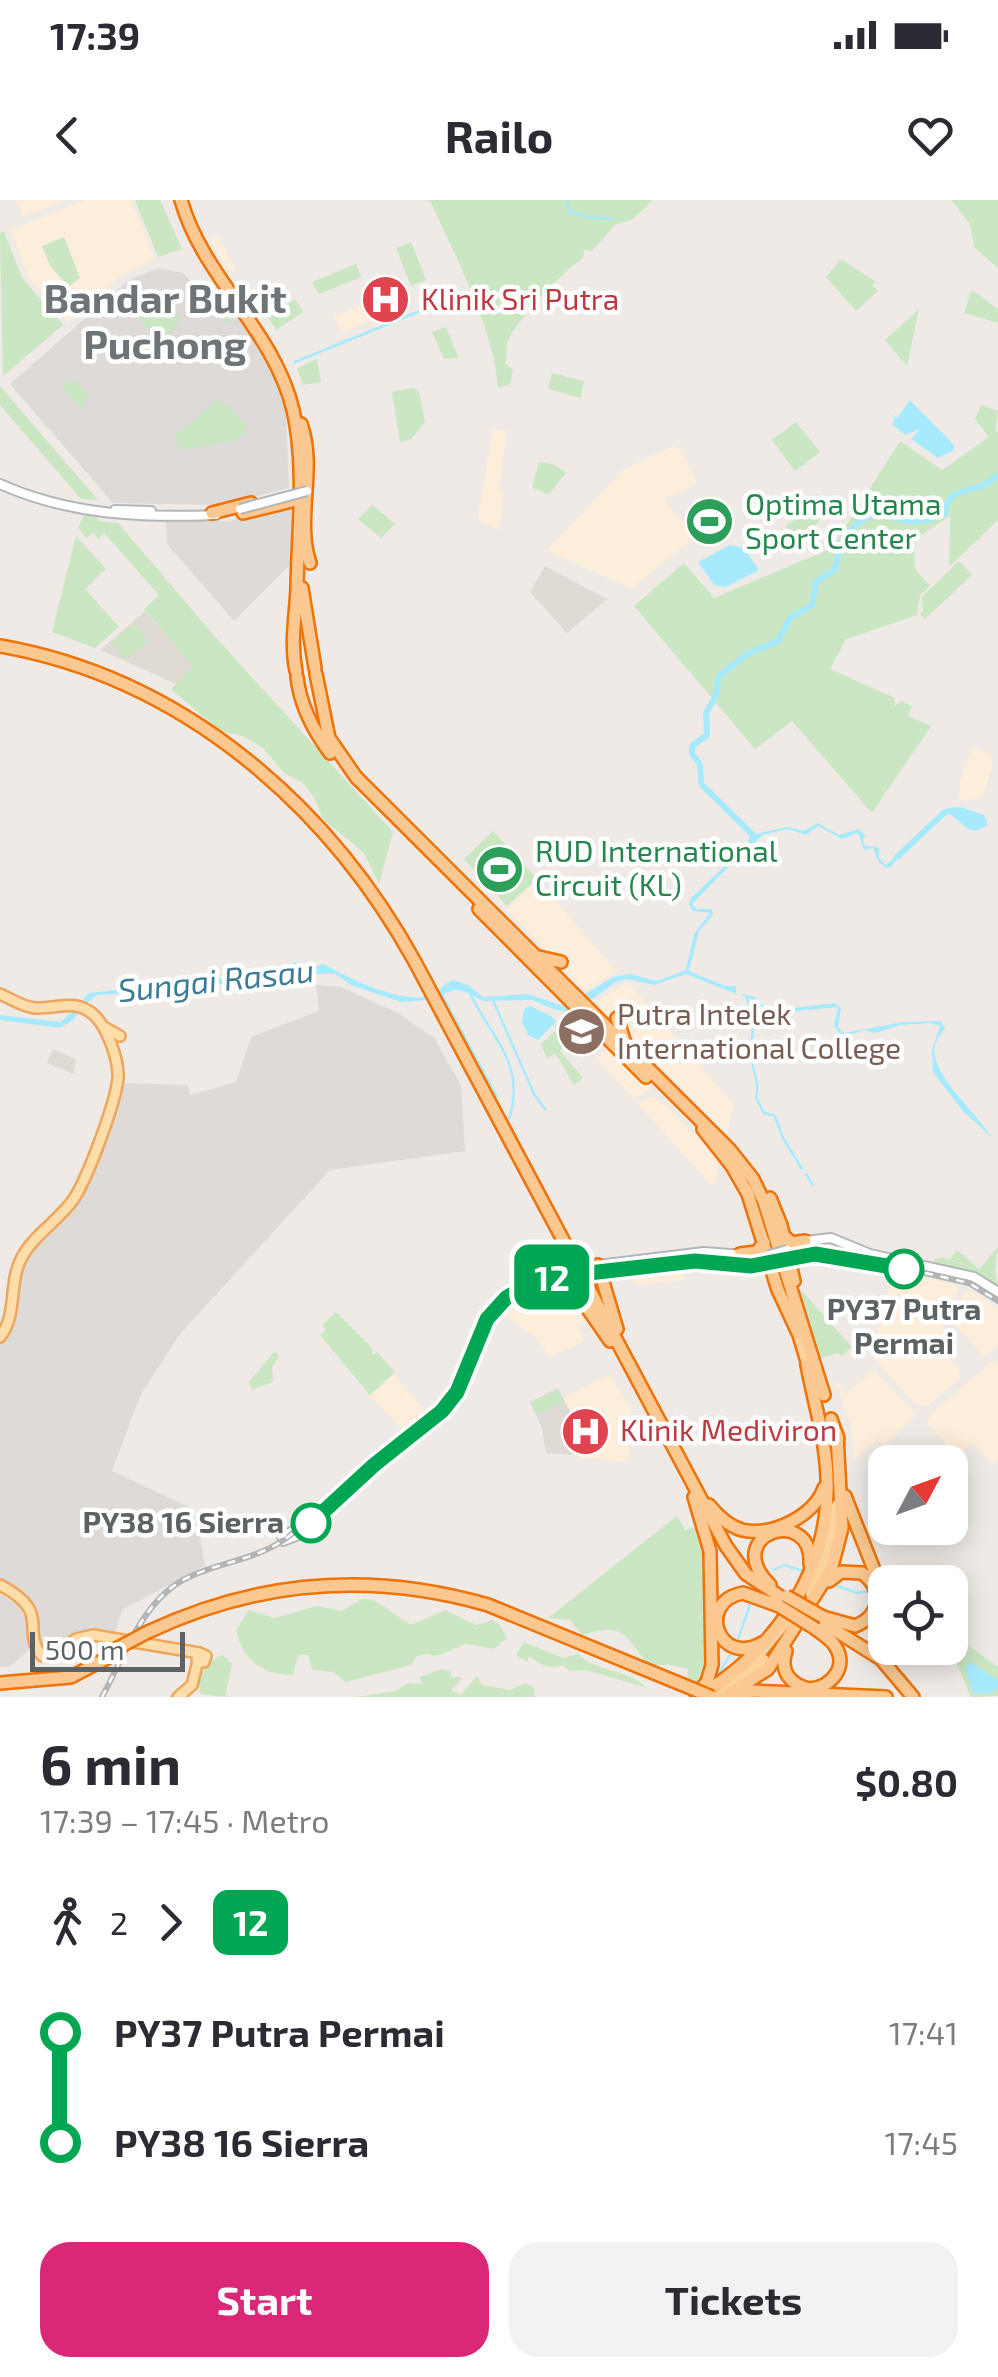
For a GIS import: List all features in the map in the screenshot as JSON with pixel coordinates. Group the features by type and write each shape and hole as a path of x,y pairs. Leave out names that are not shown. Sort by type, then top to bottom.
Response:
{"highway":[{"path":"183,200 204,243 280,358 300,424 306,455 300,498 306,541 292,636 304,710 338,764 478,904 494,926 627,1047 730,1150 761,1194 837,1435 844,1464 845,1499 872,1565"},
{"path":"183,200 194,235 278,366 296,427 303,565 293,587 284,590"},
{"path":"300,424 303,603 323,719 338,753 356,776 536,956 660,1091 669,1094 704,1129 740,1167 757,1195 824,1425 830,1465 829,1513 821,1552 802,1599 778,1634 752,1662 695,1695"},
{"path":"300,498 306,455"},
{"path":"211,514 300,498"},
{"path":"0,647 123,688 204,732 283,793 317,828 382,909 730,1563 783,1601 864,1650 912,1697"},
{"path":"304,710 312,706 323,719"},
{"path":"536,956 554,959"},
{"path":"435,1005 740,1572 771,1586"},
{"path":"617,1018 627,1047"},
{"path":"704,1129 743,1184 784,1305 798,1333"},
{"path":"730,1150 740,1156 762,1185 787,1248 798,1306"},
{"path":"787,1248 792,1243 806,1243"},
{"path":"740,1254 766,1254"},
{"path":"598,1269 613,1319 659,1419"},
{"path":"542,1278 558,1276 568,1280 615,1348"},
{"path":"695,1695 748,1662 780,1626 804,1583 824,1525 825,1456 807,1365"},
{"path":"721,1697 779,1643 816,1586 837,1506 832,1419"},
{"path":"721,1697 768,1669 822,1588 841,1540 837,1435"},
{"path":"689,1478 722,1520 742,1530 757,1531 795,1520 814,1506 825,1482 825,1456"},
{"path":"694,1497 709,1540 713,1653 706,1682 695,1695"},
{"path":"783,1601 758,1570 755,1552 766,1535 780,1530 794,1532 809,1550 810,1564 804,1583"},
{"path":"819,1623 860,1624 873,1612 878,1594 868,1576 855,1571 836,1574 822,1588"},
{"path":"0,1680 71,1677 149,1634 198,1616 282,1593 316,1590 438,1599 491,1612 695,1695 721,1697 752,1691 886,1697"},
{"path":"780,1626 757,1646 743,1649 724,1640 716,1624 721,1604 735,1594 783,1601"},
{"path":"796,1629 783,1660 784,1668 797,1686 814,1689 834,1679 840,1663 835,1646 819,1623"},
{"path":"894,1665 912,1697"}],"main road":[{"path":"0,482 75,513 211,514 300,498"},
{"path":"0,482 76,505 138,514"},
{"path":"0,995 28,1010 71,1006 85,1011 110,1034 120,1037 114,1048 116,1086 82,1185 22,1258 15,1274 8,1325 0,1335"},
{"path":"0,1335 7,1318 14,1266 24,1248 76,1190 114,1086 112,1064 98,1026 85,1011"},
{"path":"102,1025 116,1064"},
{"path":"806,1243 825,1236 870,1254 974,1277 998,1295"},
{"path":"806,1243 834,1244 883,1262"},
{"path":"598,1269 683,1252 766,1254 787,1248"},
{"path":"564,1270 511,1296 488,1320 455,1404 299,1535 285,1537 292,1521 299,1526 440,1409 458,1385 492,1304 521,1283 564,1270 740,1254"},
{"path":"926,1270 972,1281 998,1295"},
{"path":"0,1586 26,1608 34,1650 41,1658 56,1658 72,1644 93,1638 188,1653 199,1659 192,1684 180,1697"}],"shaded area":[{"path":"16,200 65,200 23,217"},
{"path":"85,200 131,200 155,260 123,274 68,322 28,277 11,230"},
{"path":"219,236 237,271 231,274 208,240"},
{"path":"160,268 183,273 228,323 240,316 264,356 286,415 289,488 221,505 113,503 10,384 130,279"},
{"path":"387,295 394,311 343,332 333,317"},
{"path":"493,428 507,431 499,489 504,491 499,530 478,517"},
{"path":"673,446 680,448 697,484 664,500 695,537 631,589 547,550 624,469"},
{"path":"291,505 291,564 234,621 167,544 166,519 229,521"},
{"path":"545,566 607,599 567,633 530,592"},
{"path":"145,611 194,666 176,684 100,650"},
{"path":"972,747 991,755 993,760 984,796 964,802 959,798 960,782"},
{"path":"537,880 616,971 586,991 506,910"},
{"path":"628,982 734,1105 727,1136 596,1002"},
{"path":"316,985 341,987 398,1013 434,1038 461,1085 465,1151 330,1170 179,1335 140,1396 112,1471 191,1508 197,1519 205,1566 122,1610 114,1637 95,1634 47,1654 41,1650 38,1623 26,1597 0,1582 0,1341 20,1267 29,1251 66,1212 120,1083 188,1085 190,1095 236,1082 251,1037 319,1011"},
{"name":"Putra Intelek International College","path":"575,1015 601,1042 591,1053 563,1021"},
{"path":"610,1046 651,1089 634,1099 597,1058"},
{"path":"53,1049 76,1059 74,1074 47,1063"},
{"path":"650,1097 661,1100 718,1160 712,1186 638,1104"},
{"path":"682,1266 685,1280 635,1285 629,1271"},
{"path":"897,1272 956,1285 958,1290 938,1340 939,1348 960,1371 959,1379 928,1406 915,1404 871,1355"},
{"path":"561,1279 585,1324 578,1328 585,1341 551,1357 535,1337 502,1314 509,1299 531,1285"},
{"path":"965,1291 975,1292 998,1309 998,1346 984,1357 952,1321"},
{"path":"994,1360 998,1365 998,1460 992,1465 972,1443 968,1446 947,1445 927,1423 930,1415"},
{"path":"874,1370 916,1415 885,1445 877,1440 854,1462 851,1424 836,1384 839,1382 846,1394"},
{"path":"394,1374 429,1415 406,1434 370,1395"},
{"path":"609,1374 631,1408 629,1462 577,1457 577,1424 563,1398"},
{"path":"558,1388 577,1424 577,1449 572,1448 572,1455 546,1453 542,1428 530,1402"},
{"path":"0,1594 17,1605 27,1620 30,1649 9,1667 0,1667"}],"green space":[{"path":"135,200 160,200 182,249 158,257"},
{"path":"422,200 653,200 633,219 615,225 592,251 584,250 583,258 531,308 508,340 505,363 513,370 510,384 498,389 490,344 472,294 430,201"},
{"path":"951,200 998,200 998,268 974,247 970,224"},
{"path":"4,232 22,278 63,325 3,376 0,233"},
{"path":"64,237 80,278 69,287 50,266 42,246"},
{"path":"411,242 426,280 411,286 396,248"},
{"path":"841,259 876,282 872,285 878,291 856,311 826,277"},
{"path":"356,264 361,277 319,294 312,282"},
{"path":"211,284 234,319 228,324 203,295 206,292 202,287"},
{"path":"972,290 998,309 998,323 964,313"},
{"path":"295,299 303,312 276,330 268,317"},
{"path":"163,301 181,317 176,322 179,325 158,341 139,319 144,308"},
{"path":"919,309 907,366 885,340"},
{"path":"446,327 458,358 444,359 432,332"},
{"path":"317,359 321,382 303,385 297,368"},
{"path":"552,373 584,381 581,398 548,389"},
{"path":"75,379 89,395 82,408 62,388"},
{"path":"0,386 98,500 81,499 0,405"},
{"path":"414,388 419,392 425,422 411,439 400,442 392,392"},
{"path":"219,398 244,424 246,433 239,435 240,439 180,450 174,437"},
{"path":"981,405 998,411 998,520 949,567 950,516 914,540 915,569 930,586 920,595 917,615 846,639 830,669 895,698 895,706 901,701 912,706 908,716 931,726 872,813 792,721 755,749 634,606 684,563 714,598 832,548 900,441 942,470 989,437 975,419"},
{"path":"796,422 820,452 795,471 772,440"},
{"path":"539,462 553,464 566,473 548,495 532,487"},
{"path":"372,505 395,524 381,538 358,519"},
{"path":"814,505 822,516 813,530 795,538 786,526"},
{"path":"85,513 100,521 118,523 218,640 393,832 379,884 364,853 323,819 303,783 284,773 263,748 243,736 220,731 171,689 193,666 144,609 159,595 104,533 98,539 93,533 86,538 78,528"},
{"path":"76,536 106,569 85,589 119,627 95,648 52,632"},
{"path":"959,561 972,575 925,619 920,614 922,597"},
{"path":"134,624 148,641 125,660 111,643"},
{"name":"RUD International Circuit (KL)","path":"493,831 537,879 507,906 464,859"},
{"path":"555,1031 566,1045 560,1051 583,1078 574,1085 556,1054 547,1058 541,1044"},
{"path":"998,1247 998,1287 972,1274 934,1265 934,1260 941,1257 968,1266 950,1259 957,1250 979,1269"},
{"path":"799,1288 852,1347 841,1356 838,1353 819,1359"},
{"path":"336,1312 372,1348 373,1355 377,1352 395,1372 370,1395 320,1335 326,1330 322,1325"},
{"path":"275,1351 279,1356 272,1367 273,1382 252,1390 249,1382"},
{"path":"557,1389 564,1401 537,1415 531,1403"},
{"path":"677,1516 685,1530 699,1526 703,1541 708,1666 698,1686 687,1682 688,1669 649,1665 622,1633 607,1630 582,1635 570,1620 548,1618"},
{"path":"362,1599 374,1600 411,1625 445,1610 476,1625 492,1620 507,1638 494,1649 466,1644 436,1656 417,1656 411,1665 346,1682 333,1672 312,1670 308,1655 298,1655 293,1675 263,1669 243,1650 236,1630 249,1610 275,1618 317,1606 341,1611"},
{"path":"524,1642 563,1658 578,1654 647,1688 586,1670 569,1671 563,1665 549,1667 529,1656 527,1662 516,1655"},
{"path":"968,1645 998,1667 998,1696 971,1697 957,1665 968,1665"},
{"path":"223,1655 232,1664 225,1697 200,1694 199,1681 204,1670"},
{"path":"441,1669 462,1679 451,1690 461,1695 477,1676 482,1685 510,1690 526,1683 534,1688 535,1697 355,1697 396,1691 408,1683 421,1684 420,1677"}],"water":[{"path":"910,400 954,445 954,450 938,458 911,439 920,429 905,435 892,424 895,419 890,414 897,418"},
{"path":"730,545 744,548 759,570 726,587 714,585 698,562"},
{"path":"961,807 984,815 988,824 977,830 968,829 950,814"},
{"path":"818,823 839,835 859,829 865,835 866,846 879,847 879,858 886,865 903,852 886,868 878,861 873,848 864,850 858,833 842,839 818,826 806,835 787,829 763,835 741,856 739,853 755,834 787,827 804,831"},
{"path":"733,858 692,904 696,909 712,909 713,915 699,931 689,971 725,986 736,986 736,994 686,974 654,985 627,979 614,983 574,1013 532,1000 483,1001 454,990 427,1000 401,1002 351,985 335,974 297,969 265,980 177,984 149,992 97,995 60,1028 0,1020 0,1015 61,1022 89,993 163,985 181,976 203,980 255,977 278,972 296,962 308,968 324,964 378,989 410,997 435,993 454,980 483,997 528,994 571,1009 582,996 613,977 630,974 657,981 686,970 694,934 710,913 693,911 690,899"},
{"path":"743,994 755,997 769,1011 835,1003 841,1008 838,1028 844,1033 903,1022 941,1021 945,1028 936,1042 938,1066 991,1137 962,1110 933,1072 932,1050 940,1026 900,1025 842,1037 834,1025 838,1007 768,1014"},
{"path":"530,1006 556,1022 538,1040 529,1036 522,1023 524,1009"},
{"path":"968,1664 998,1680 998,1688 989,1694 973,1693 965,1667"}],"waterway":[{"path":"567,200 570,212 612,219"},
{"path":"295,362 452,298"},
{"name":"Sungai Rasau","path":"701,782 700,764 692,754 692,746 707,735 706,713 716,695 719,676 747,654 778,641 790,618 812,605 816,582 834,570 852,529 875,513 910,521 936,518 945,513 954,495 998,475"},
{"name":"Sungai Rasau","path":"703,786 753,835 751,844 740,855"},
{"path":"898,856 945,812 957,810"},
{"path":"469,991 510,1067 514,1083 508,1121"},
{"path":"441,993 497,1097"},
{"path":"492,998 534,1094 545,1109"},
{"path":"747,999 752,1020 756,1098 764,1113 775,1116 802,1169"},
{"path":"806,1174 813,1185"},
{"path":"774,1570 784,1565 803,1571"},
{"path":"834,1585 857,1593 868,1591"},
{"path":"737,1642 750,1605"},
{"path":"717,1676 732,1652"}],"tunnel":[{"path":"883,1262 926,1270"}],"railway":[{"path":"324,1506 441,1410 459,1385 489,1313 511,1292 532,1281 561,1274 699,1259 758,1264 820,1251 884,1261"},
{"path":"925,1273 969,1283 998,1301"},
{"path":"102,1697 136,1630 158,1600 187,1578 256,1554 294,1532"}],"metro line":[{"name":"12","path":"311,1523 374,1465 442,1411 457,1392 487,1319 506,1298 529,1284 544,1278 695,1261 751,1266 815,1254 904,1269"}],"place":[{"name":"Klinik Sri Putra","path":"386,300"},
{"name":"Optima Utama Sport Center","path":"710,522"},
{"name":"RUD International Circuit (KL)","path":"500,869"},
{"name":"Putra Intelek International College","path":"582,1032"},
{"name":"PY37 Putra Permai","path":"904,1269"},
{"name":"Klinik Mediviron","path":"585,1431"},
{"name":"PY38 16 Sierra","path":"311,1523"}],"district":[{"name":"Bandar Bukit Puchong","path":"165,322"}]}
